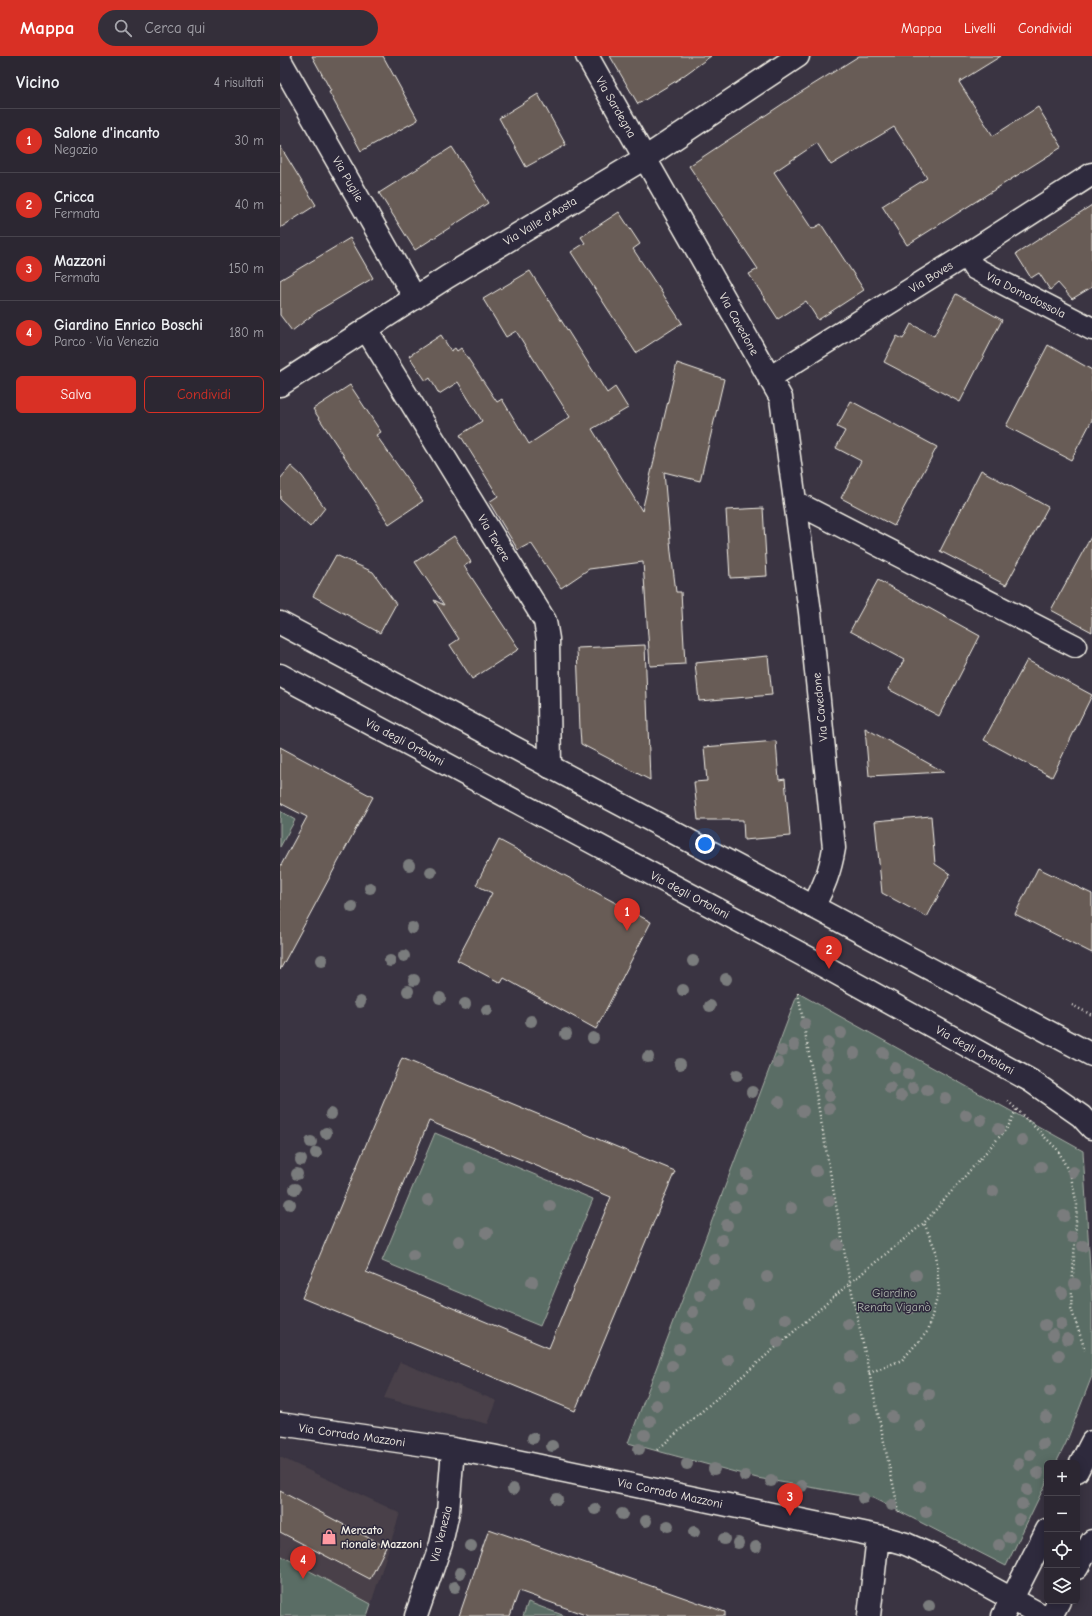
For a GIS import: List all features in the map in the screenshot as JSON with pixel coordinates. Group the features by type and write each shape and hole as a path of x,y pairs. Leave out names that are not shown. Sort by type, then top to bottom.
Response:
{"street":[{"name":"Via Sardegna","path":"587,56 645,158"},
{"name":"Via Valle d'Aosta","path":"280,385 415,298 645,158 798,56"},
{"name":"Via Puglie","path":"280,60 415,298"},
{"name":"Via Cavedone","path":"645,158 781,398 810,612 834,848 827,879 813,908"},
{"name":"Via Boves","path":"769,378 966,255 1092,174"},
{"name":"Via Domodossola","path":"966,255 974,268 1092,329"},
{"name":"Via Tevere","path":"366,329 545,621 548,639 550,768"},
{"path":"795,502 1075,646"},
{"path":"280,624 1092,1055"},
{"name":"Via degli Ortolani","path":"280,675 829,969 1031,1081 1081,1116 1092,1128"},
{"name":"Via Corrado Mazzoni","path":"280,1424 453,1449 707,1501 790,1516 878,1536 906,1544 917,1549 1007,1607 1043,1616"},
{"path":"1080,1466 1092,1442"},
{"name":"Via Venezia","path":"416,1616 441,1544 447,1518 453,1449"},
{"path":"1007,1607 1046,1532"},
{"path":"868,1616 878,1536"},
{"path":"1080,1563 1092,1541"},
{"path":"1051,1616 1057,1604"}],"path":[{"path":"798,993 850,1284 899,1512"},
{"path":"1072,1005 1092,1015"},
{"path":"657,1450 850,1284 924,1223 1008,1127 1016,1110 1058,1150 1071,1177 1077,1205 1071,1308 1085,1350"},
{"path":"869,1374 902,1360 927,1332 939,1292 936,1251 924,1223"}],"shaded area":[{"path":"400,1362 497,1401 488,1424 384,1398"},
{"path":"280,1457 400,1513 371,1604 280,1555"}],"green space":[{"path":"280,811 295,820 280,847"},
{"name":"Giardino Renata Viganò","path":"798,993 1083,1151 1092,1302 1092,1376 1066,1443 1058,1460 1044,1460 1044,1487 1006,1566 873,1498 757,1478 628,1443"},
{"path":"435,1133 593,1199 540,1326 382,1261"},
{"path":"280,1555 371,1604 367,1616 280,1616"},
{"path":"528,1602 565,1616 523,1616"}],"building":[{"path":"312,56 383,56 418,120 361,151 329,92 331,91"},
{"path":"610,56 711,56 676,81 638,104"},
{"path":"859,56 1001,56 959,82 993,136 1038,107 1062,147 907,245 882,206 927,178 894,127 831,165 817,143 774,172 812,229 821,224 864,290 818,320 806,301 778,319 749,274 758,269 689,166 790,99"},
{"path":"538,94 566,145 526,167 499,118"},
{"path":"280,146 316,205 280,228"},
{"path":"452,147 488,203 415,250 379,193"},
{"path":"1092,205 1092,287 1072,299 1058,283 1050,290 1039,273 1031,278 1016,254"},
{"path":"619,212 640,244 633,249 682,323 636,353 571,252 585,243 581,237"},
{"path":"350,238 373,278 319,310 292,331 280,315 280,280"},
{"path":"530,271 607,393 615,387 628,408 592,429 642,511 677,363 724,379 700,481 664,472 676,592 681,592 685,664 650,666 643,562 589,569 561,588 531,543 518,550 489,502 498,496 460,435 482,421 458,382 439,394 430,378 426,381 409,356 441,335 451,351 455,348 457,351 461,348 497,402 502,399 529,444 570,417 516,331 506,337 483,299"},
{"path":"956,294 1002,320 960,402 884,362 897,336 903,339 911,324 934,336"},
{"path":"1048,345 1092,370 1092,420 1071,460 1006,426"},
{"path":"350,385 381,432 376,435 423,501 389,524 313,409"},
{"path":"851,401 937,447 894,526 841,498 861,461 836,448 845,431 837,427"},
{"path":"291,466 302,476 325,508 310,527 280,499 280,479"},
{"path":"981,470 1048,507 1006,585 940,551"},
{"path":"763,508 767,576 730,578 726,510"},
{"path":"1092,535 1092,632 1051,610"},
{"path":"454,536 471,562 464,566 519,649 472,679 450,645 459,639 434,600 444,605 415,562"},
{"path":"336,555 373,572 396,604 380,633 313,596"},
{"path":"878,580 980,636 939,716 888,689 904,660 850,631"},
{"path":"645,645 650,780 581,744 577,648"},
{"path":"768,656 772,695 699,701 695,663"},
{"path":"1027,660 1092,695 1052,777 984,740"},
{"path":"865,728 944,772 869,776"},
{"path":"776,741 779,780 785,779 790,836 744,840 743,820 698,820 694,782 707,781 704,747"},
{"path":"280,747 373,797 280,970 280,867 307,817 280,803"},
{"path":"931,816 935,864 950,874 927,917 882,893 875,821"},
{"path":"499,840 651,922 596,1029 504,978 501,983 457,960 492,893 476,885"},
{"path":"1038,868 1092,894 1092,953 1015,914"},
{"path":"402,1058 675,1171 575,1411 302,1298","holes":["429,1121 611,1197 549,1348 366,1272"]},
{"name":"Mercato rionale Mazzoni","path":"280,1491 386,1547 370,1579 280,1532"},
{"path":"489,1529 725,1612 725,1616 588,1616 519,1591 510,1616 459,1616"}],"place":[{"name":"Salone d'incanto","path":"627,931"},
{"name":"Cricca","path":"829,969"},
{"name":"Mazzoni","path":"790,1516"},
{"name":"Mercato rionale Mazzoni","path":"329,1537"},
{"name":"Giardino Enrico Boschi","path":"303,1579"}]}
